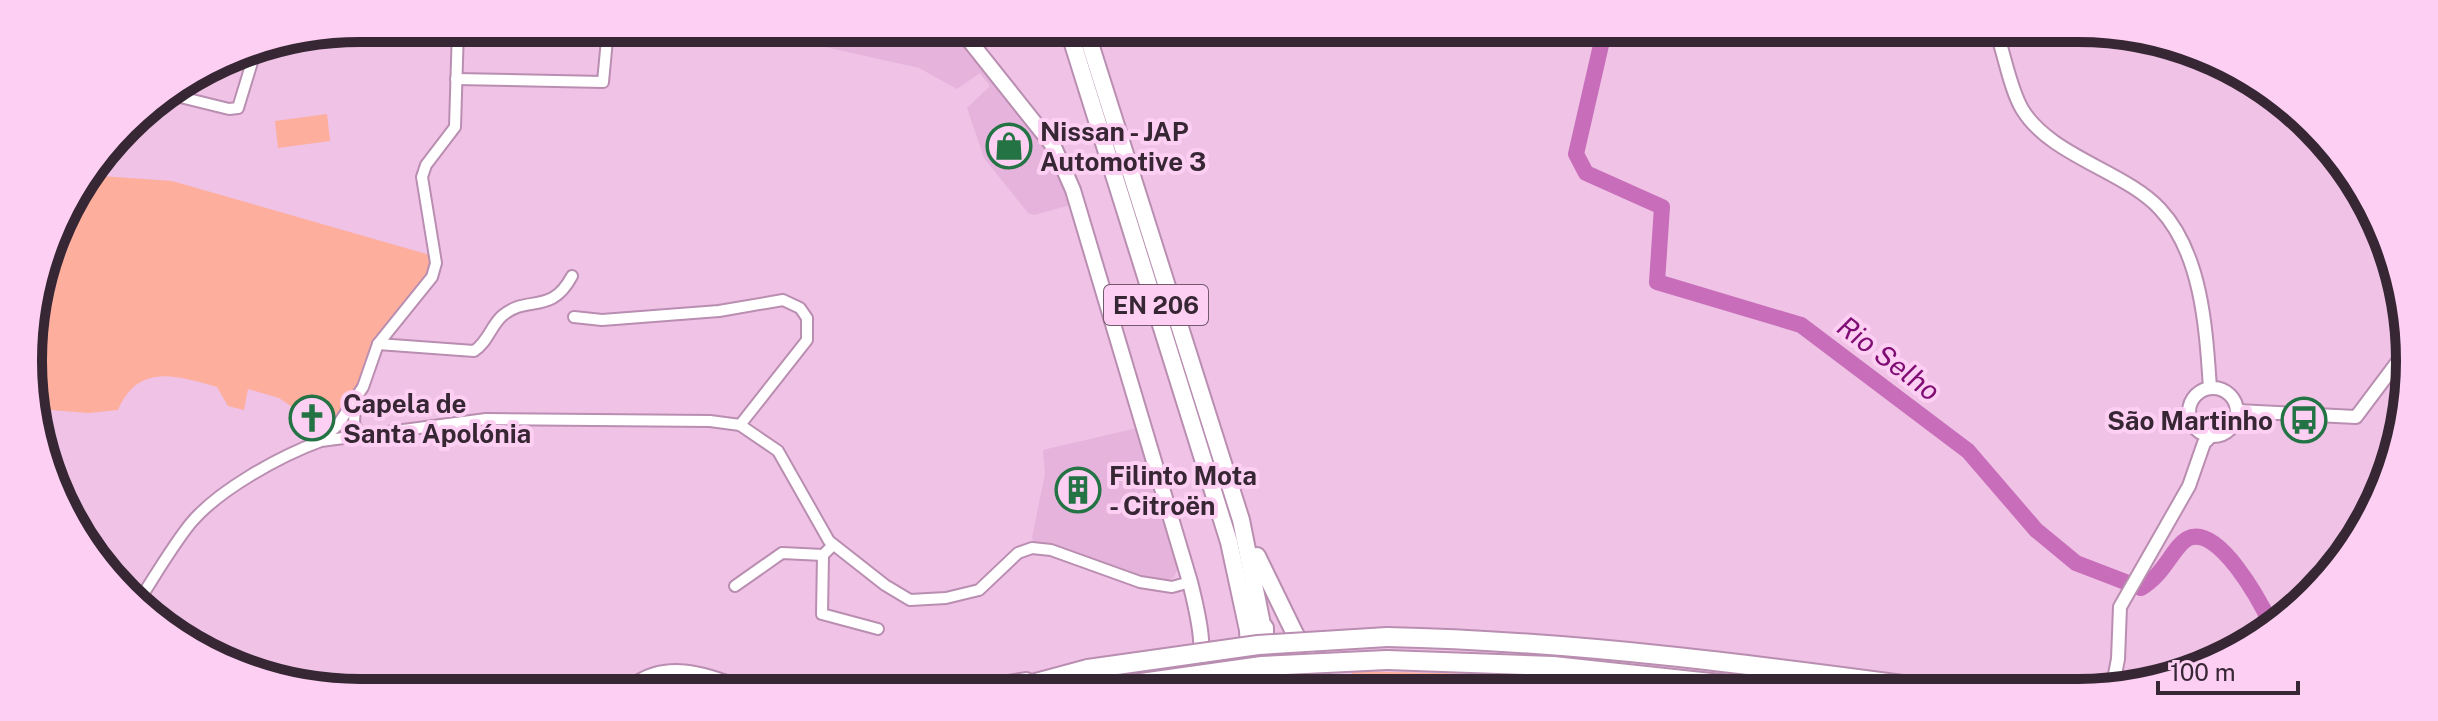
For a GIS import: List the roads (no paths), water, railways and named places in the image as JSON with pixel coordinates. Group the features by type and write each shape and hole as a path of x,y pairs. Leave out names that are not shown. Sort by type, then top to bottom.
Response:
{"highway":[{"name":"EN 206","path":"1072,42 1212,483 1256,629 1268,679"},
{"name":"EN 206","path":"1089,42 1241,520 1256,629"},
{"path":"1241,520 1294,632 1322,679"},
{"path":"1254,679 1256,629"},
{"path":"1256,629 1263,679"},
{"path":"1044,679 1088,669 1258,645 1387,637 1554,645 1859,679"},
{"path":"1174,679 1295,663 1387,660 1553,666 1674,679"},
{"path":"650,679 679,673 701,679"}],"main road":[{"path":"971,42 1054,147 1064,165 1201,626 1199,679"}],"street":[{"path":"344,438 344,422 370,371 378,344 425,287 436,263 422,177 426,165 455,127 457,42"},
{"path":"456,79 603,82 607,76 608,42"},
{"path":"2000,42 2022,108 2033,121 2054,140 2159,207 2177,231 2198,288 2210,388"},
{"path":"182,97 229,109 238,108 252,61"},
{"path":"378,344 474,351 501,316 553,299 567,287 572,276"},
{"path":"574,317 602,320 719,311 783,300 800,308 807,318 807,340 740,425"},
{"path":"2237,411 2356,417 2367,407 2396,365"},
{"path":"2116,676 2119,617 2124,598 2189,486 2204,443 2233,426 2237,411 2225,391 2210,388 2197,393 2188,412 2197,431 2210,437"},
{"path":"355,399 354,424 361,436"},
{"path":"144,594 197,517 257,473 321,441 337,426 355,399"},
{"path":"321,441 486,419 710,421 740,425 778,451 833,545 885,585 918,601 979,590 1018,553 1032,548 1051,550 1161,586 1188,578"},
{"path":"833,545 823,555 822,614 878,629"},
{"path":"735,586 782,553 823,555"}],"waterway":[{"name":"Rio Selho","path":"1602,42 1576,154 1586,173 1662,207 1657,282 1801,325 1968,451 2036,530 2076,563 2141,588 2156,576 2182,543 2199,537 2212,542 2225,553 2267,616"}],"place":[{"name":"Nissan - JAP Automotive 3","path":"1009,146"},
{"name":"Capela de Santa Apolónia","path":"312,418"},
{"name":"São Martinho","path":"2304,420"},
{"name":"Filinto Mota - Citroën","path":"1078,490"}]}
